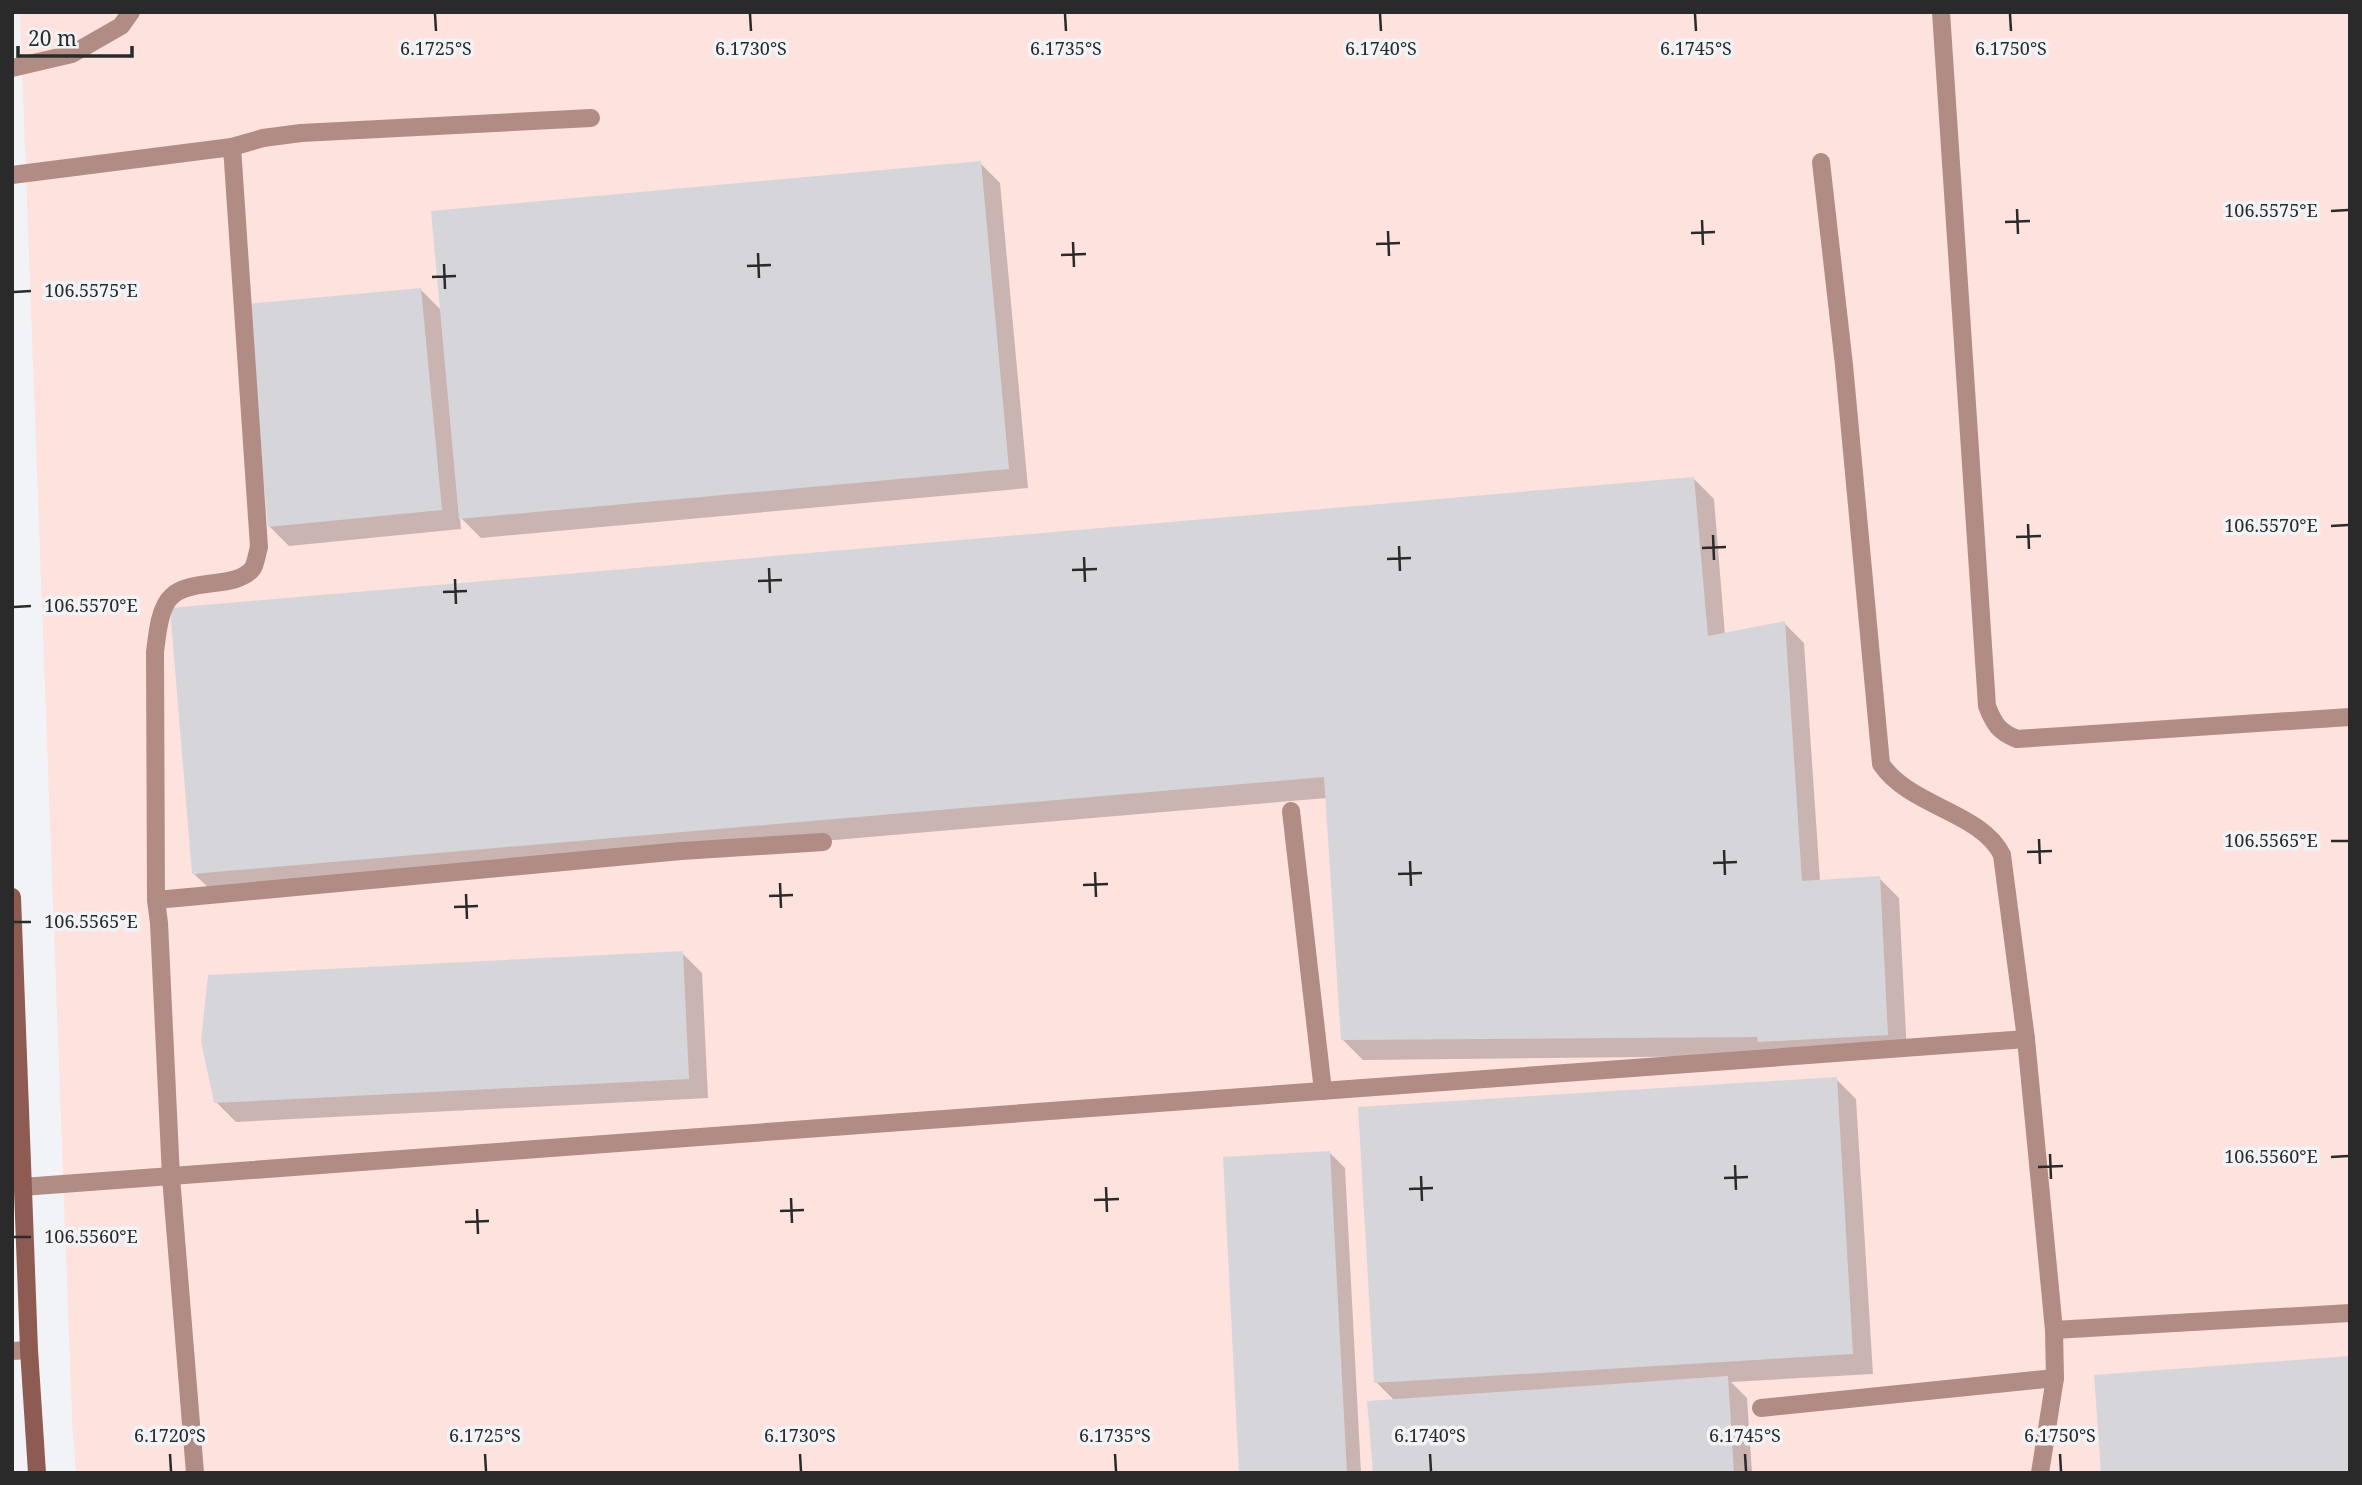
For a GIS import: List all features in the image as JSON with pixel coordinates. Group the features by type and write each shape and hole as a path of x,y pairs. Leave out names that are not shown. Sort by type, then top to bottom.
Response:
{"main road":[{"path":"12,897 22,1187 20,1350 37,1473"}],"lane":[{"path":"12,68 72,54 121,26 131,12"},
{"path":"1941,12 1987,706 1994,724 2004,734 2017,739 2350,717"},
{"path":"12,175 232,147 263,138 301,133 591,118"},
{"path":"195,1473 171,1177 156,900 155,652 161,617 171,596 190,587 245,576 254,566 259,547 232,147"},
{"path":"1821,162 1845,379 1881,764 1889,775 1910,791 1989,835 2002,855 2026,1039 2054,1330 2055,1378 2040,1473"},
{"path":"1291,811 1323,1091"},
{"path":"156,900 681,851 823,842"},
{"path":"22,1187 2026,1039"},
{"path":"2054,1330 2350,1312"},
{"path":"1762,1408 2055,1378"}],"shaded area":[{"path":"20,12 2350,12 2350,1473 76,1473"}],"building":[{"path":"981,161 1009,469 459,519 431,211"},
{"path":"421,288 442,510 268,527 247,304"},
{"path":"1694,477 1708,636 1785,621 1802,881 1880,876 1888,1035 1758,1042 1757,1037 1341,1040 1324,777 192,874 170,608"},
{"path":"683,951 689,1079 214,1103 201,1041 208,975"},
{"path":"1837,1077 1853,1354 1374,1383 1358,1107"},
{"path":"1330,1151 1347,1473 1239,1473 1223,1157"},
{"path":"2350,1356 2350,1473 2101,1473 2094,1375"},
{"path":"1728,1376 1734,1473 1373,1473 1367,1401"}]}
